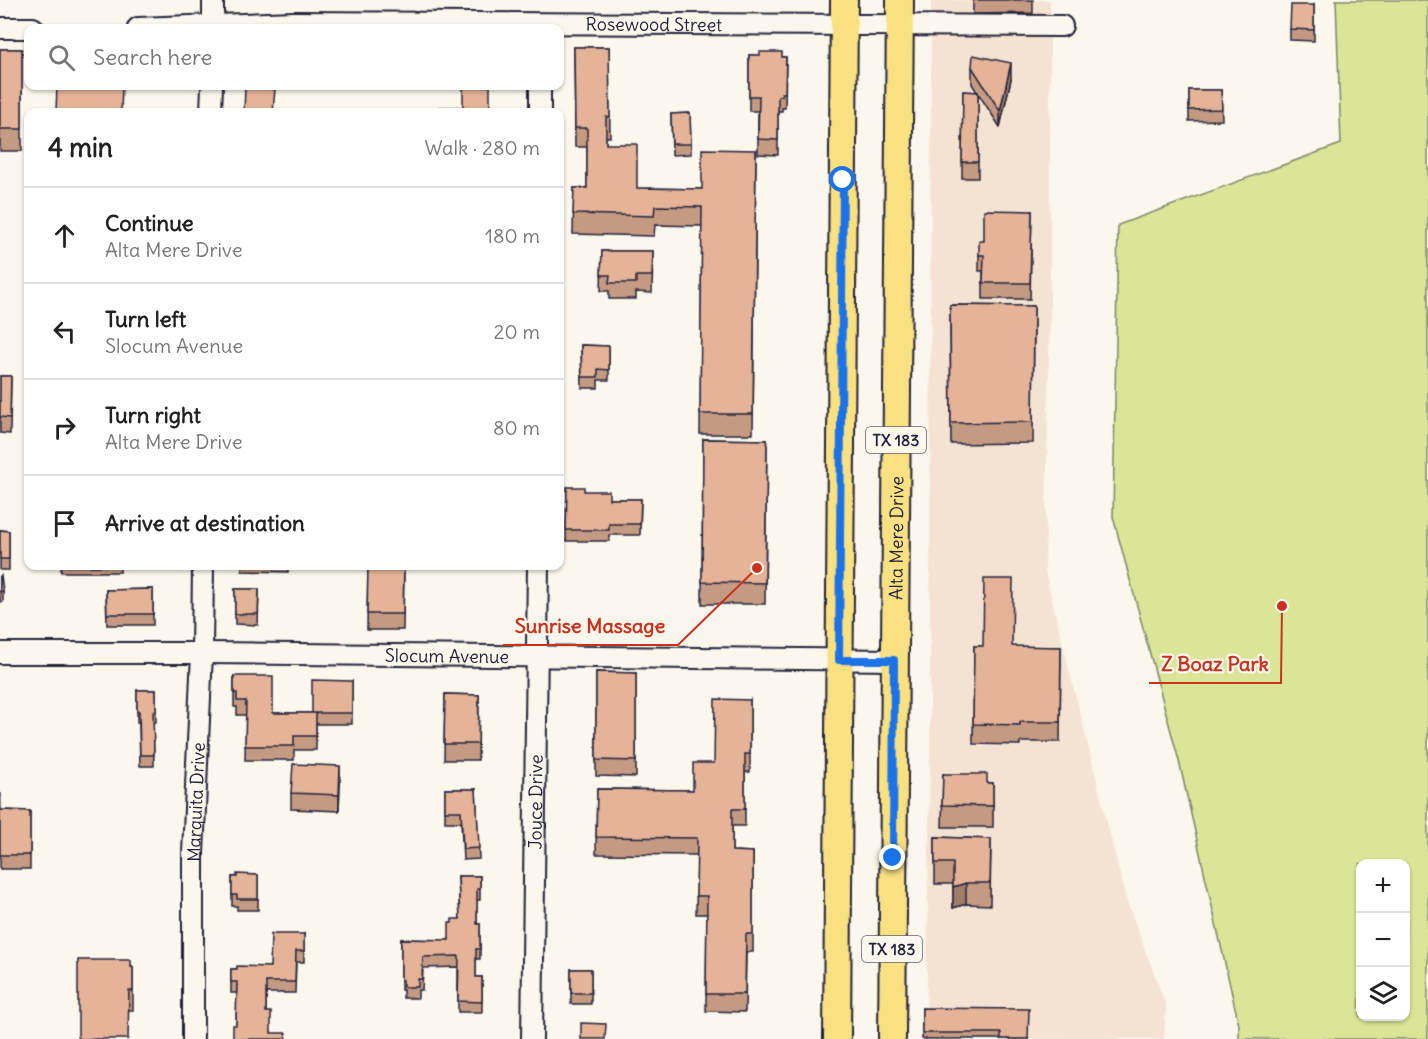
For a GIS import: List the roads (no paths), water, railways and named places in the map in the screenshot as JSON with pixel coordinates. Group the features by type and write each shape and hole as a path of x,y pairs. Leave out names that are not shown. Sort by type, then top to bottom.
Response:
{"main road":[{"name":"TX 183","path":"837,1039 844,12"},
{"name":"Alta Mere Drive","path":"892,1039 900,12"}],"street":[{"path":"213,0 213,24"},
{"name":"Rosewood Street","path":"564,25 844,12 900,12 1062,26"},
{"name":"Rosewood Street","path":"262,24 294,22 418,24"},
{"path":"0,28 24,28"},
{"path":"211,108 212,90"},
{"path":"540,90 540,108"},
{"name":"Marquita Drive","path":"193,1039 193,853 202,653 203,570"},
{"name":"Joyce Drive","path":"532,1039 538,570"},
{"name":"Slocum Avenue","path":"0,653 894,660"}],"place":[{"name":"Sunrise Massage","path":"757,568"},
{"name":"Z Boaz Park","path":"1282,606"}]}
